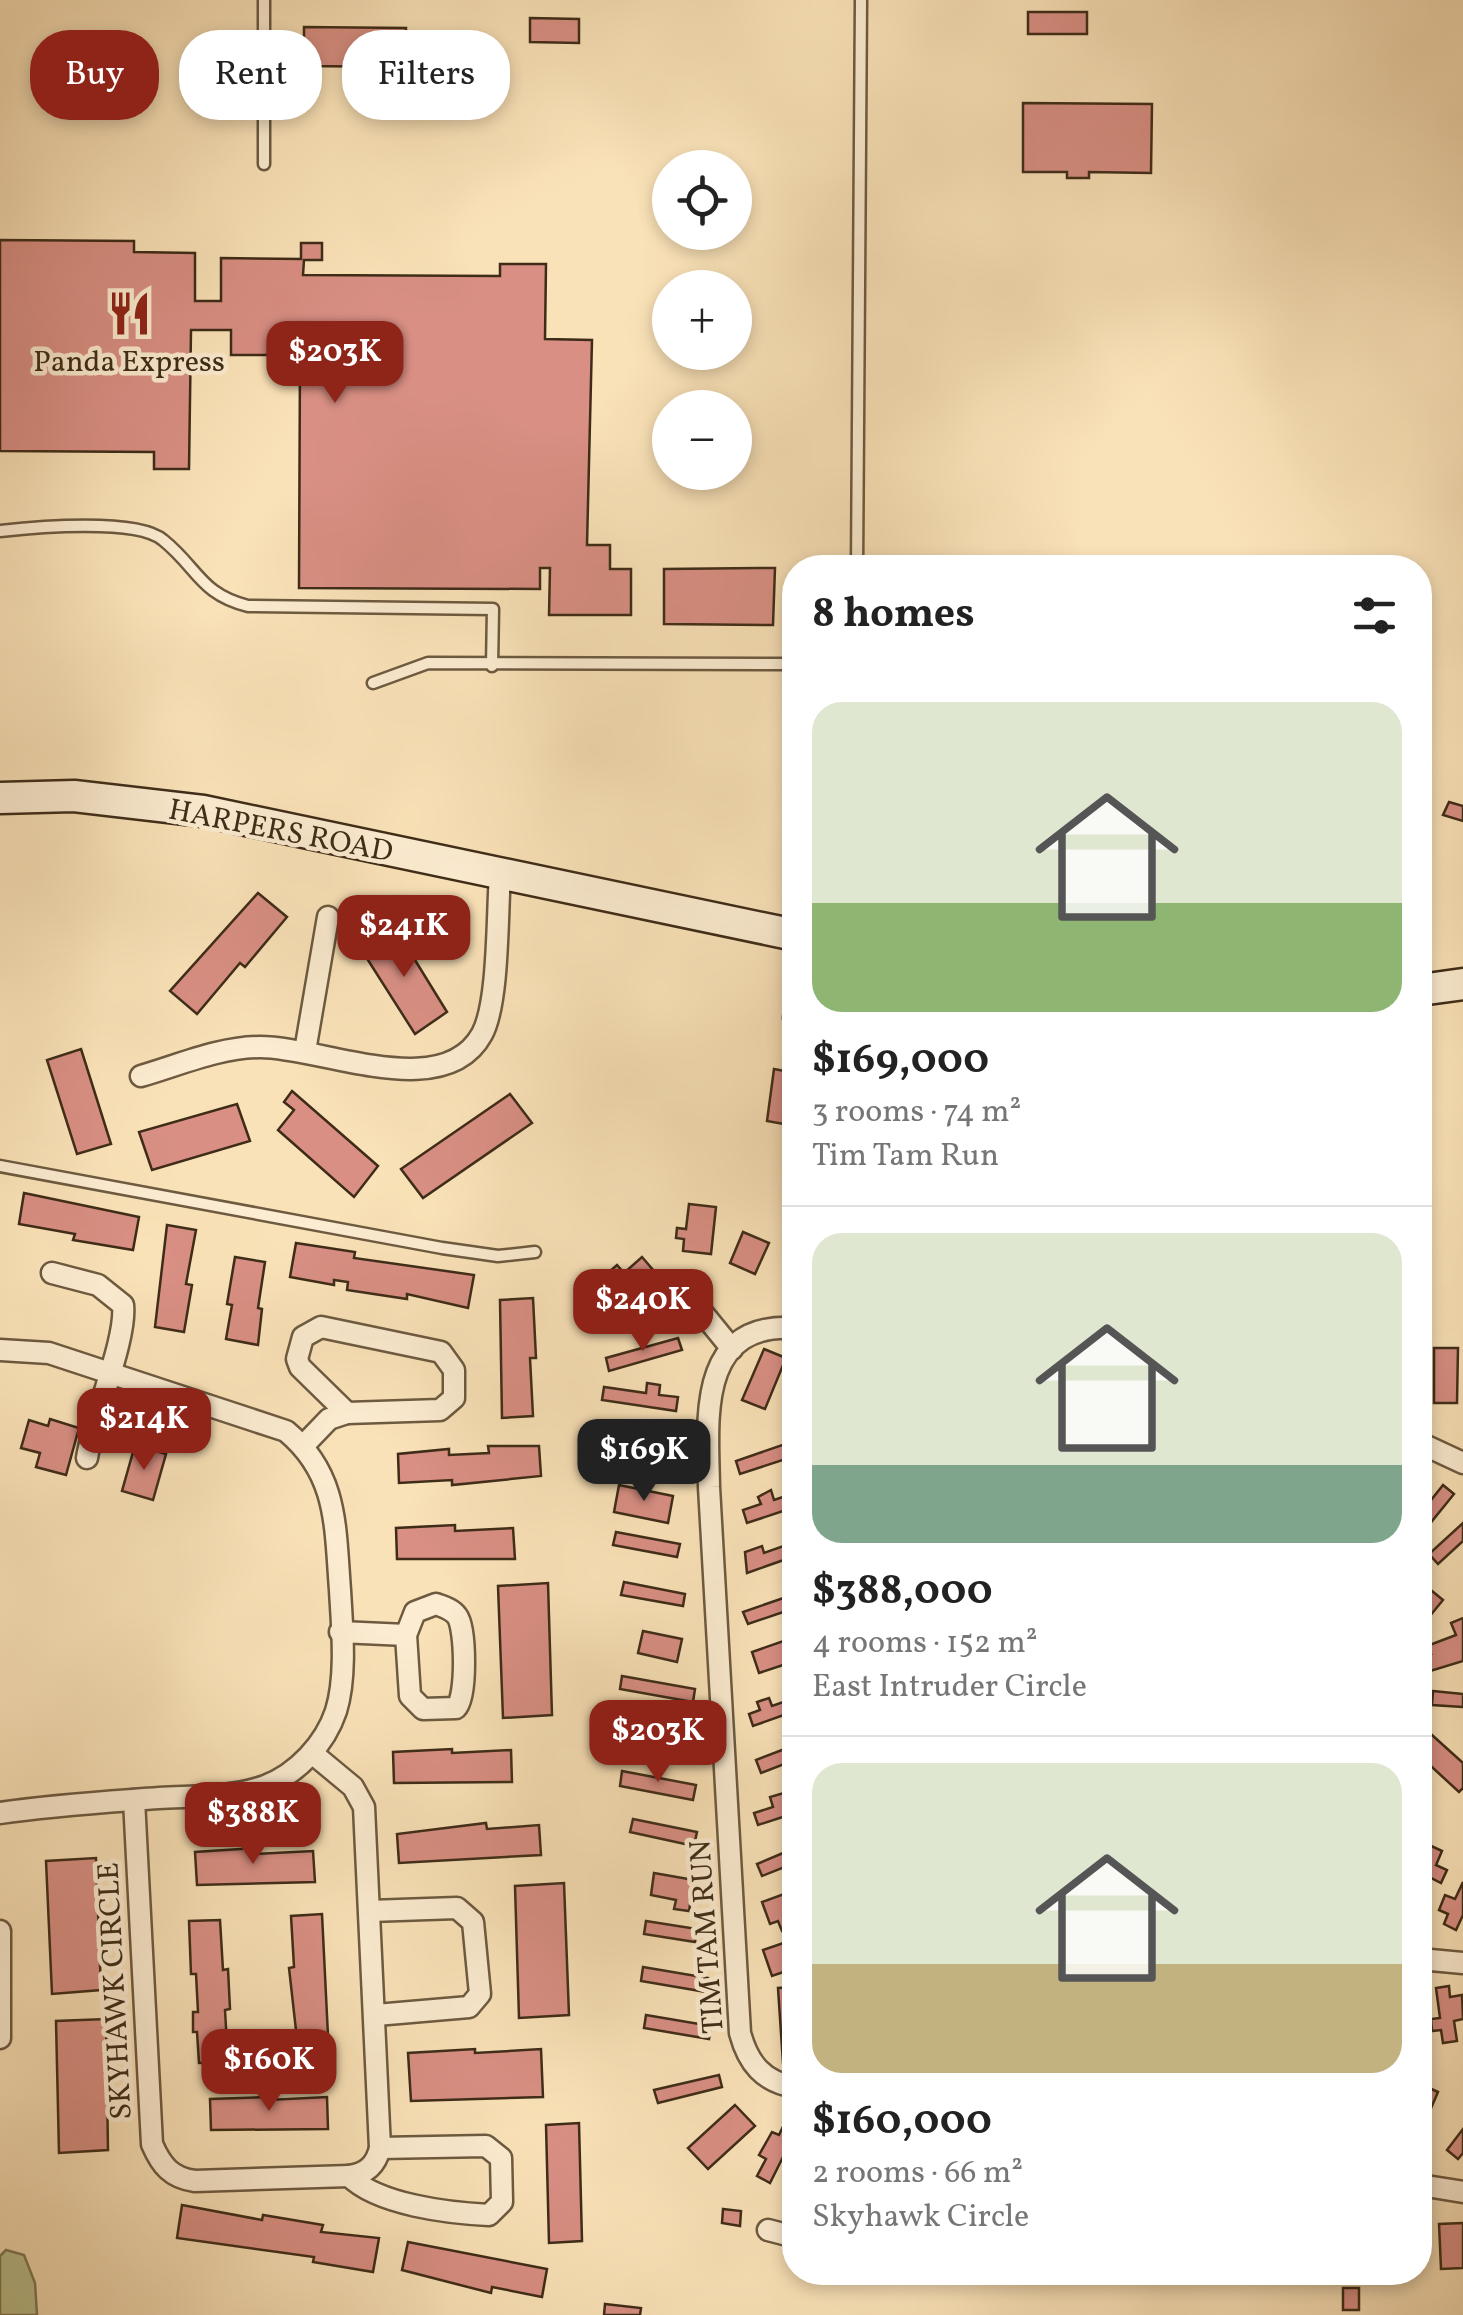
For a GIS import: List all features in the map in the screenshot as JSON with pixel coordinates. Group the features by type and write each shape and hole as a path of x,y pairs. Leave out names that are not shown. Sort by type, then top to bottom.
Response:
{"street":[{"name":"HARPERS ROAD","path":"0,798 74,796 203,811 782,932"},
{"path":"141,1076 256,1047 304,1051 414,1071 460,1060 474,1045 489,1016 500,875"},
{"path":"304,1051 328,917"},
{"path":"1432,988 1463,984"},
{"path":"52,1273 98,1284 119,1299 124,1314 92,1422 86,1458"},
{"path":"696,1306 732,1349 766,1330 782,1329"},
{"path":"304,1446 329,1418 347,1412 440,1410 448,1406 454,1398 450,1360 430,1349 321,1327 311,1330 299,1345 300,1367 347,1412"},
{"name":"TIM TAM RUN","path":"732,1349 720,1364 708,1397 709,1488 740,2032 754,2067 766,2078 782,2083"},
{"path":"0,1350 49,1354 270,1423 304,1446 323,1473 331,1499 340,1632 337,1708 328,1730 312,1753 268,1785 240,1794 0,1813"},
{"path":"1432,1449 1463,1464"},
{"path":"436,1604 459,1618 464,1696 456,1708 424,1709 415,1704 410,1696 406,1635 408,1621 425,1606 436,1604"},
{"path":"340,1632 406,1635"},
{"path":"312,1753 360,1796 376,2014 380,2148 372,2166 349,2176"},
{"name":"SKYHAWK CIRCLE","path":"134,1800 152,2144 159,2160 182,2179 195,2182 349,2176"},
{"path":"370,1911 457,1908 466,1913 473,1922 480,1994 468,2007 376,2014"},
{"path":"0,1932 0,2038"},
{"path":"1432,1961 1463,1963"},
{"path":"349,2176 387,2200 489,2215 502,2202 501,2158 486,2146 380,2148"},
{"path":"1432,2187 1463,2192"},
{"path":"768,2230 782,2234"}],"lane":[{"path":"264,0 264,164"},
{"path":"857,555 862,0"},
{"path":"0,530 131,529 161,537 220,599 248,606 493,610 492,666"},
{"path":"373,683 428,664 782,664"},
{"path":"0,1166 442,1248 498,1256 536,1252"}],"green space":[{"path":"6,2250 24,2255 35,2283 37,2315 0,2315 0,2256"}],"building":[{"path":"1028,12 1087,12 1087,34 1028,34"},
{"path":"530,18 579,19 579,43 530,42"},
{"path":"406,28 342,30 342,66 322,66 322,30 304,30"},
{"path":"1023,103 1152,104 1151,173 1089,172 1089,178 1067,178 1067,172 1023,172"},
{"path":"0,240 134,241 134,252 195,253 195,301 221,301 221,258 301,259 301,243 322,243 322,260 304,260 303,275 500,276 500,264 546,264 545,339 592,340 587,545 610,545 610,569 631,569 631,615 549,615 550,568 540,568 540,589 299,588 300,355 231,355 231,330 191,330 189,469 154,469 154,452 0,451"},
{"path":"775,568 773,625 664,624 664,569"},
{"path":"1449,802 1463,806 1463,821 1443,815"},
{"path":"258,893 287,917 245,967 240,963 197,1014 170,991"},
{"path":"394,926 447,1012 415,1034 361,949"},
{"path":"81,1049 111,1144 77,1154 47,1060"},
{"path":"774,1069 782,1071 782,1124 767,1121"},
{"path":"292,1091 378,1166 354,1197 278,1130 294,1110 284,1102"},
{"path":"510,1094 532,1123 423,1198 401,1169"},
{"path":"237,1104 250,1141 152,1170 139,1132"},
{"path":"24,1193 139,1217 133,1250 73,1240 75,1234 19,1224"},
{"path":"689,1204 716,1207 711,1254 683,1251 684,1239 676,1238 677,1228 686,1229"},
{"path":"167,1225 196,1230 186,1284 192,1285 184,1332 155,1327"},
{"path":"743,1232 769,1243 755,1274 730,1263"},
{"path":"296,1243 355,1252 354,1258 474,1275 468,1308 407,1294 407,1299 347,1290 348,1282 334,1280 334,1285 290,1277"},
{"path":"235,1257 265,1262 258,1308 262,1309 258,1345 226,1339"},
{"path":"642,1257 660,1278 622,1311 603,1290 608,1285 602,1278 617,1265 624,1273"},
{"path":"533,1298 533,1416 502,1418 500,1300"},
{"path":"678,1338 682,1350 609,1371 606,1358"},
{"path":"1434,1348 1458,1348 1457,1403 1434,1403"},
{"path":"764,1349 782,1356 782,1368 765,1409 742,1400"},
{"path":"647,1383 660,1385 659,1395 678,1397 676,1411 602,1400 604,1387 646,1393"},
{"path":"50,1419 79,1428 66,1475 36,1467 40,1453 21,1448 29,1420 48,1426"},
{"path":"603,1422 613,1423 611,1436 673,1447 670,1460 598,1447"},
{"path":"135,1445 166,1454 153,1500 122,1491"},
{"path":"782,1445 782,1460 740,1474 736,1461"},
{"path":"488,1446 539,1446 541,1476 452,1485 452,1480 399,1483 398,1454 449,1449 449,1455 489,1453"},
{"path":"619,1485 673,1496 668,1523 614,1512"},
{"path":"1443,1485 1454,1494 1432,1521 1432,1499"},
{"path":"771,1490 774,1500 782,1497 782,1511 747,1523 743,1510 761,1504 758,1497"},
{"path":"1463,1523 1463,1541 1438,1564 1432,1551"},
{"path":"455,1525 455,1531 513,1528 515,1559 397,1559 396,1528"},
{"path":"616,1532 680,1544 677,1557 613,1545"},
{"path":"762,1546 764,1553 782,1547 782,1561 747,1573 745,1552"},
{"path":"624,1582 685,1594 683,1606 621,1595"},
{"path":"548,1583 552,1715 503,1718 498,1586"},
{"path":"1432,1591 1443,1600 1432,1613"},
{"path":"782,1598 782,1612 748,1624 743,1612"},
{"path":"1463,1618 1463,1661 1432,1670 1432,1644 1456,1635 1451,1623"},
{"path":"643,1631 682,1639 677,1662 638,1653"},
{"path":"782,1642 782,1665 759,1673 752,1652"},
{"path":"622,1676 695,1689 693,1702 620,1689"},
{"path":"1433,1691 1463,1694 1463,1707 1432,1705"},
{"path":"769,1698 772,1706 782,1703 782,1716 753,1726 749,1714 760,1710 757,1702"},
{"path":"625,1724 694,1736 691,1750 675,1748 673,1755 656,1752 657,1744 622,1737"},
{"path":"1432,1735 1463,1763 1463,1788 1459,1792 1432,1767"},
{"path":"452,1749 452,1753 511,1750 512,1782 394,1783 393,1752"},
{"path":"782,1750 782,1765 761,1773 756,1760"},
{"path":"622,1771 696,1785 693,1800 620,1786"},
{"path":"782,1793 782,1817 758,1825 754,1813 773,1807 770,1797"},
{"path":"633,1819 697,1832 694,1846 630,1832"},
{"path":"486,1823 487,1829 539,1825 541,1855 399,1863 397,1834"},
{"path":"1432,1846 1442,1851 1436,1865 1447,1870 1441,1883 1432,1878"},
{"path":"255,1848 255,1854 313,1851 315,1882 197,1885 195,1852"},
{"path":"782,1853 782,1868 762,1876 757,1864"},
{"path":"96,1858 101,1990 52,1994 46,1861"},
{"path":"654,1873 694,1880 689,1911 674,1909 676,1900 651,1895"},
{"path":"1463,1882 1463,1915 1456,1930 1444,1924 1448,1914 1439,1910 1445,1895 1455,1899"},
{"path":"564,1883 569,2015 519,2018 515,1886"},
{"path":"782,1895 782,1931 778,1921 770,1924 762,1902"},
{"path":"322,1914 329,2056 299,2057 289,1968 294,1967 291,1916"},
{"path":"220,1920 223,1970 228,1969 228,2062 199,2063 197,2032 193,2032 193,2012 198,2012 196,1974 191,1974 189,1921"},
{"path":"646,1921 697,1929 695,1942 644,1934"},
{"path":"782,1943 782,1973 772,1976 763,1950"},
{"path":"643,1967 708,1978 706,1992 641,1981"},
{"path":"1449,1986 1450,1997 1462,1995 1463,2019 1454,2021 1457,2041 1443,2043 1441,2030 1432,2031 1432,2019 1440,2018 1436,1988"},
{"path":"778,1988 782,1988 782,2048"},
{"path":"646,2015 711,2026 709,2039 644,2028"},
{"path":"106,2019 108,2150 59,2153 56,2021"},
{"path":"475,2049 475,2053 541,2049 543,2097 411,2101 408,2053"},
{"path":"719,2075 722,2087 658,2103 654,2090"},
{"path":"327,2097 328,2129 211,2130 210,2099"},
{"path":"735,2105 755,2126 708,2169 688,2148"},
{"path":"579,2123 582,2241 549,2243 546,2125"},
{"path":"782,2129 782,2159 770,2183 757,2176 766,2159 759,2155 772,2132 779,2135"},
{"path":"1463,2129 1463,2153 1458,2159 1447,2150"},
{"path":"182,2205 262,2220 263,2215 323,2225 321,2232 379,2238 373,2272 313,2262 314,2257 177,2238"},
{"path":"723,2209 741,2211 740,2226 722,2223"},
{"path":"1463,2223 1463,2268 1441,2269 1439,2224"},
{"path":"408,2242 547,2269 542,2297 492,2287 491,2293 402,2270"},
{"path":"1343,2288 1359,2288 1359,2310 1343,2310"},
{"path":"605,2304 641,2308 640,2315 604,2315"}],"place":[{"name":"Panda Express","path":"129,314"}]}
